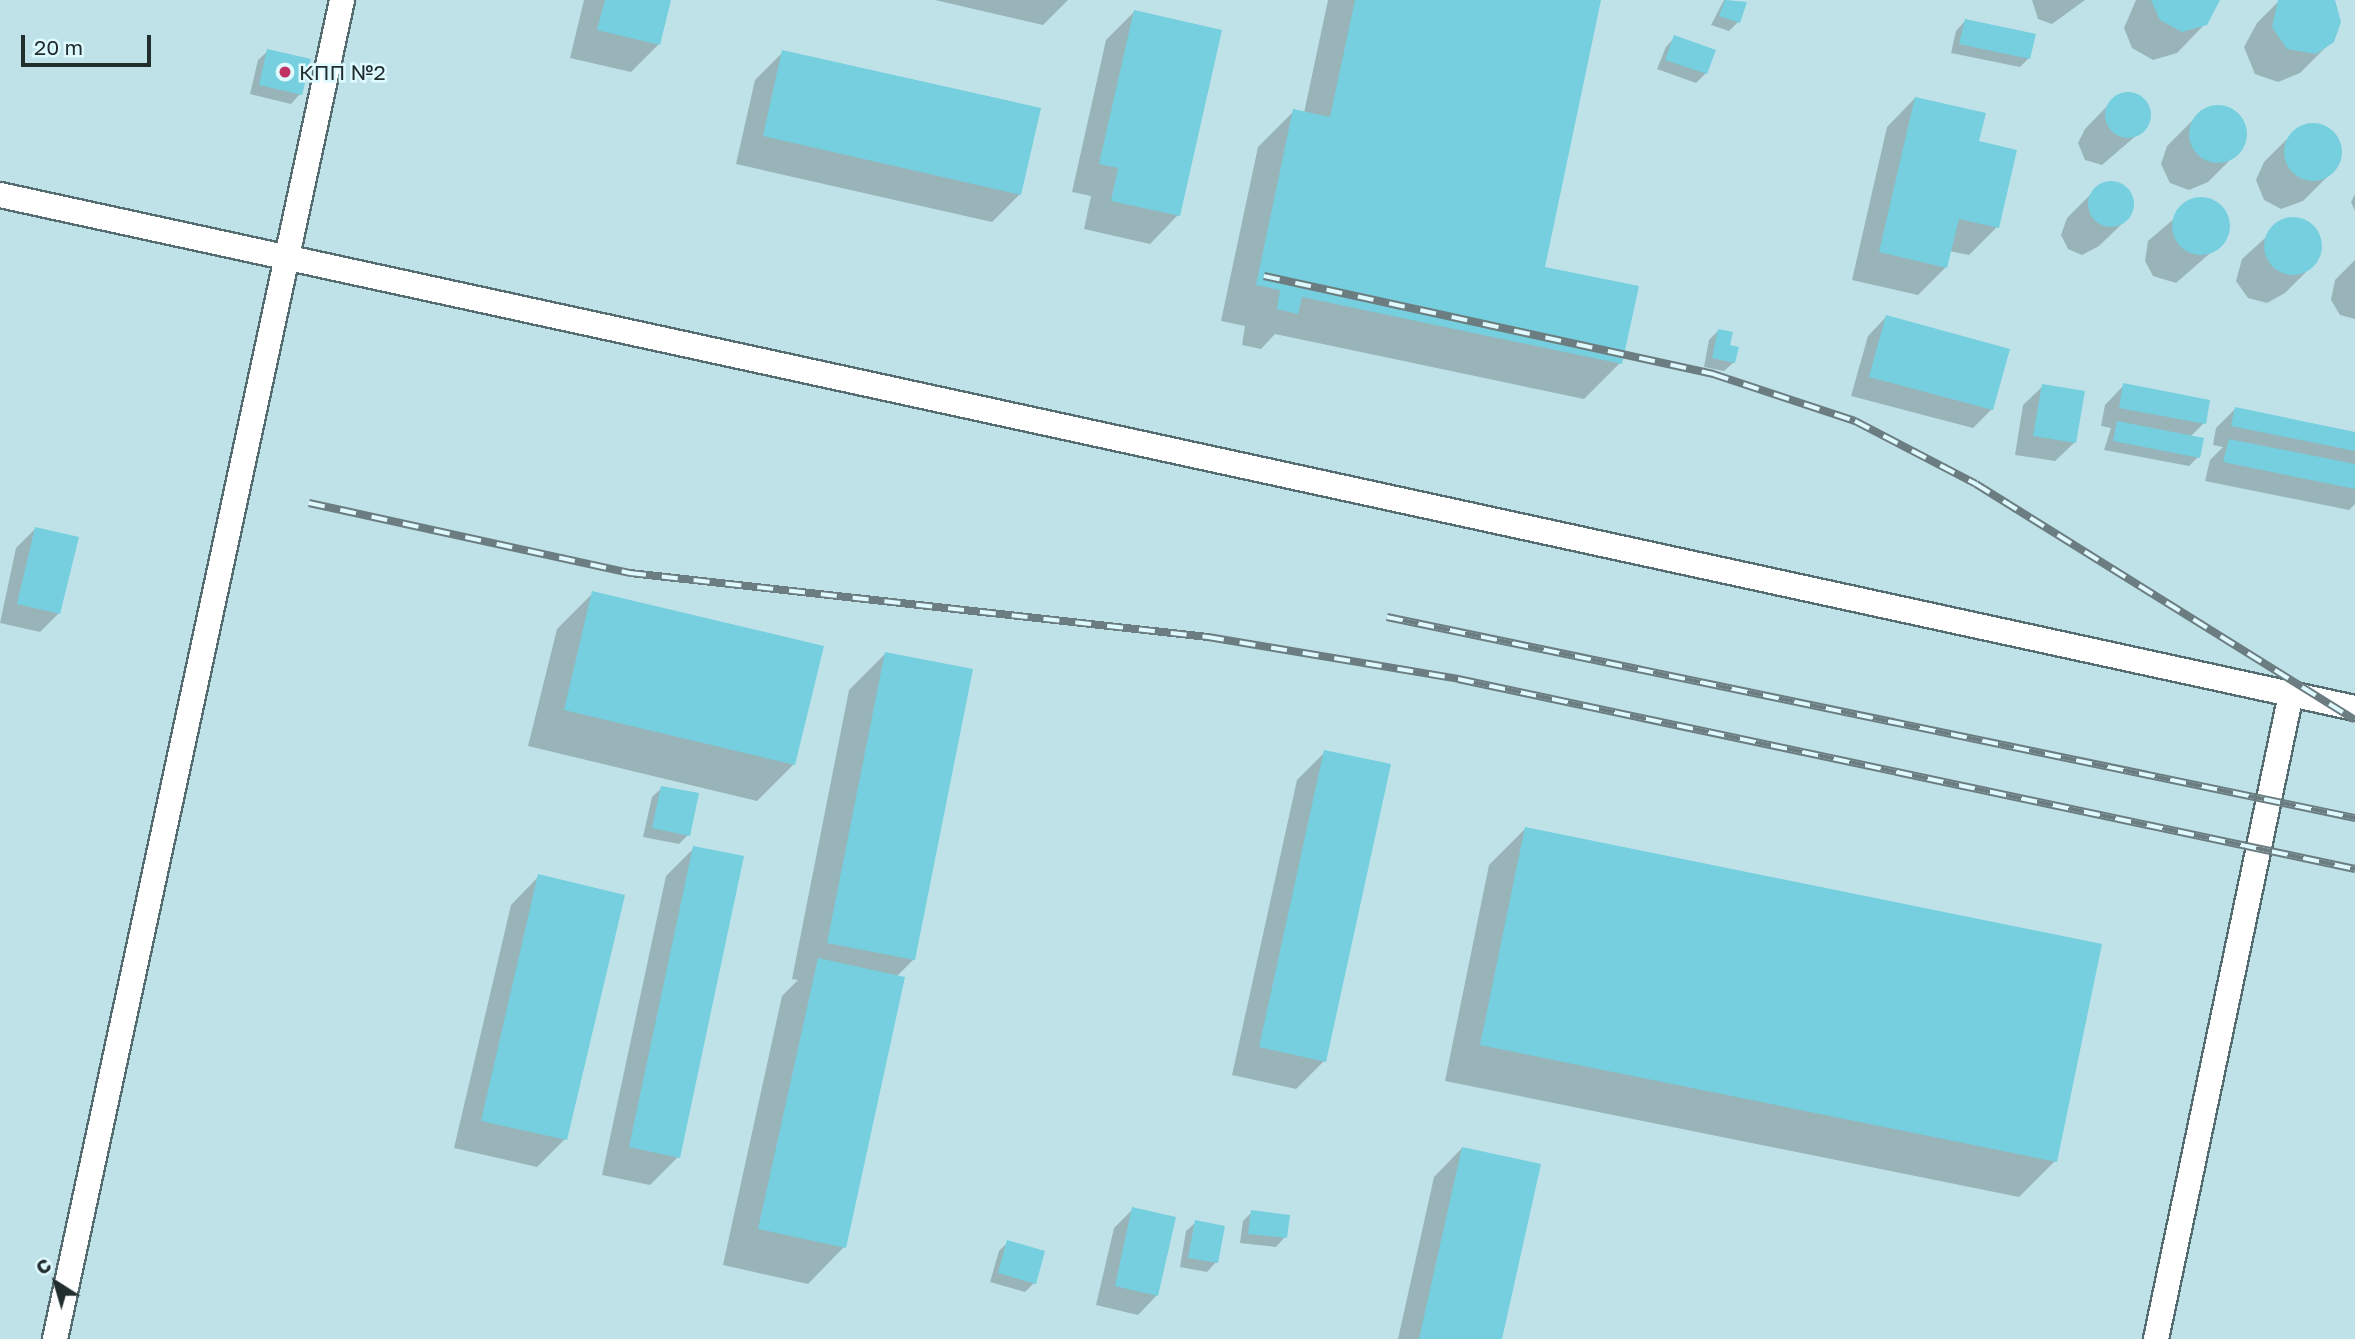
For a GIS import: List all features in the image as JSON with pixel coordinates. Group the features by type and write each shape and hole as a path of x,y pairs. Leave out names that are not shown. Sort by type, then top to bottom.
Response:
{"lane":[{"path":"55,1339 342,0"},
{"path":"0,195 2355,708"},
{"path":"2156,1339 2291,694"}],"shaded area":[{"path":"0,0 2355,0 2355,1339 0,1339"}],"building":[{"path":"605,0 671,0 660,45 597,30"},
{"path":"1355,0 1601,0 1545,267 1639,286 1622,364 1302,297 1298,314 1277,309 1280,290 1256,285 1293,109 1330,117"},
{"path":"1725,0 1747,2 1740,23 1719,16"},
{"path":"2151,0 2220,0 2207,25 2182,32 2160,20"},
{"path":"2278,0 2335,0 2341,22 2334,42 2316,54 2287,49 2272,27"},
{"path":"1134,10 1222,30 1180,216 1111,201 1118,168 1099,164"},
{"path":"1965,19 2036,34 2030,59 1959,44"},
{"path":"1674,35 1716,50 1707,74 1665,60"},
{"name":"КПП №2","path":"267,49 311,59 302,95 259,85"},
{"path":"782,50 1041,108 1021,195 763,136"},
{"path":"2128,92 2144,99 2151,115 2144,131 2128,138 2112,131 2105,115 2112,99"},
{"path":"1915,97 1986,113 1979,141 2017,150 1999,228 1959,219 1947,268 1879,252"},
{"path":"2212,105 2224,105 2239,113 2247,128 2247,140 2239,155 2224,163 2212,163 2197,155 2189,140 2189,128 2197,113"},
{"path":"2307,123 2319,123 2334,131 2342,146 2342,158 2334,173 2319,181 2307,181 2292,173 2284,158 2284,146 2292,131"},
{"path":"2111,181 2127,188 2134,204 2127,220 2111,227 2095,220 2088,204 2095,188"},
{"path":"2195,197 2207,197 2222,205 2230,220 2230,232 2222,247 2207,255 2195,255 2180,247 2172,232 2172,220 2180,205"},
{"path":"2287,217 2299,217 2314,225 2322,240 2322,252 2314,267 2299,275 2287,275 2272,267 2264,252 2264,240 2272,225"},
{"path":"1886,315 2010,349 1993,410 1869,377"},
{"path":"1718,329 1733,332 1730,345 1739,347 1735,363 1712,358"},
{"path":"2123,383 2210,400 2206,424 2119,408"},
{"path":"2042,384 2085,391 2076,443 2033,436"},
{"path":"2235,407 2355,432 2355,451 2231,426"},
{"path":"2117,421 2204,438 2200,458 2113,441"},
{"path":"2229,439 2355,464 2355,489 2223,462"},
{"path":"35,527 79,537 60,614 17,604"},
{"path":"592,591 824,646 795,765 564,710"},
{"path":"885,652 973,669 915,960 827,943"},
{"path":"1324,750 1391,764 1326,1062 1259,1047"},
{"path":"661,786 699,793 690,836 652,828"},
{"path":"1525,827 2102,944 2057,1162 1480,1045"},
{"path":"693,846 744,856 680,1158 629,1147"},
{"path":"538,874 625,895 567,1140 481,1121"},
{"path":"818,958 905,977 846,1248 758,1229"},
{"path":"1462,1147 1541,1164 1502,1339 1419,1339"},
{"path":"1132,1207 1176,1217 1158,1296 1115,1286"},
{"path":"1251,1210 1290,1215 1287,1238 1248,1234"},
{"path":"1195,1220 1225,1226 1218,1263 1188,1258"},
{"path":"1007,1240 1045,1251 1036,1284 998,1273"}],"railway":[{"path":"1264,276 1713,374 1855,421 1976,484 2355,720"},
{"path":"309,503 630,573 1208,637 1458,679 2355,869"},
{"path":"1387,617 2355,818"}],"place":[{"name":"КПП №2","path":"285,72"}]}
